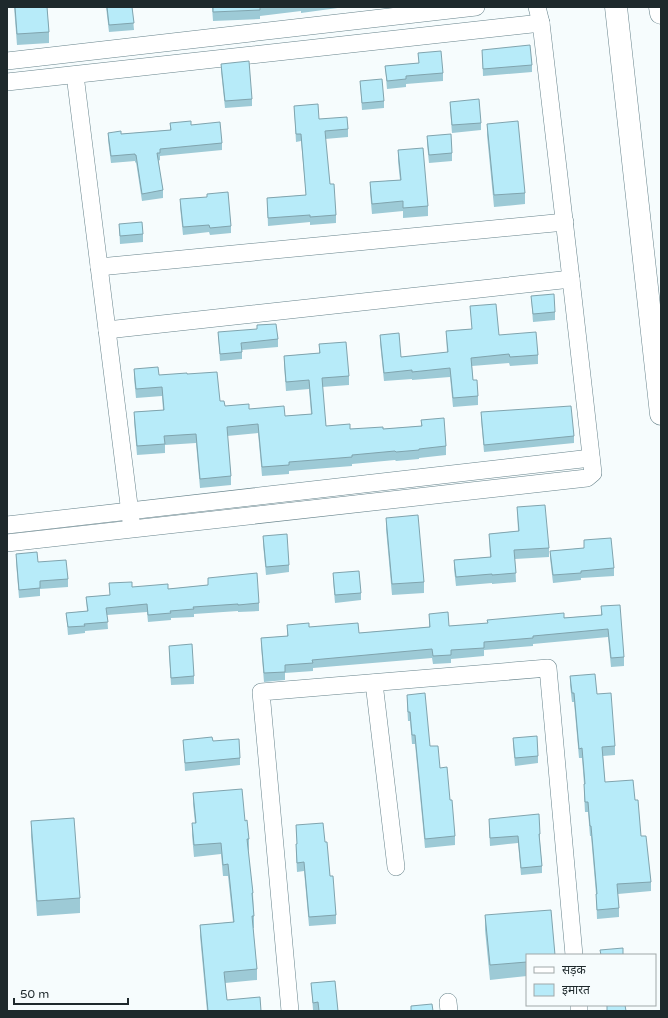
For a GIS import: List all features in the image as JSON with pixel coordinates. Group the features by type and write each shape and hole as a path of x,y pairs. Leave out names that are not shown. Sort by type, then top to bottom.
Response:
{"street":[{"path":"7,61 476,7"},
{"path":"616,7 661,414"},
{"path":"660,7 661,13"},
{"path":"7,82 75,75 539,15 565,222 593,473 587,478 7,543"},
{"path":"75,75 132,529"},
{"path":"99,267 565,222"},
{"path":"107,330 571,279"},
{"path":"7,525 591,458"},
{"path":"416,478 419,497"},
{"path":"290,1011 261,692 548,668 574,954"},
{"path":"374,683 396,867"}],"building":[{"path":"15,7 47,7 49,32 17,34"},
{"path":"107,7 132,7 134,23 109,25"},
{"path":"213,7 260,7 260,10 213,12"},
{"path":"530,45 532,65 483,69 482,50"},
{"path":"441,51 443,73 406,76 406,79 387,81 385,66 419,63 418,53"},
{"path":"249,61 252,99 225,101 221,64"},
{"path":"382,79 384,101 362,103 360,81"},
{"path":"479,99 481,123 452,125 450,102"},
{"path":"318,104 319,119 347,117 348,129 325,131 330,184 334,184 336,215 268,218 267,198 306,195 301,134 296,134 294,106"},
{"path":"191,121 191,125 220,122 222,143 160,149 160,153 157,153 163,190 142,194 136,155 111,156 108,133 121,131 121,134 171,130 170,123"},
{"path":"518,121 525,193 494,195 487,124"},
{"path":"451,134 452,153 429,155 427,136"},
{"path":"423,148 428,206 403,208 403,201 372,204 370,182 401,180 398,150"},
{"path":"228,192 231,226 210,228 209,225 183,227 180,199 207,197 207,194"},
{"path":"142,222 143,234 120,236 119,224"},
{"path":"554,294 555,312 533,314 531,296"},
{"path":"496,304 499,335 536,332 538,355 510,357 509,354 471,358 473,380 477,380 478,396 453,398 450,368 384,373 380,335 399,333 401,357 448,352 446,331 472,329 470,306"},
{"path":"276,324 278,339 241,343 242,352 220,354 218,332 257,329 257,325"},
{"path":"346,342 349,376 322,378 326,426 350,424 350,429 383,427 383,429 422,426 421,420 444,418 446,446 419,450 352,455 352,457 289,462 289,465 262,467 258,424 227,427 231,476 200,479 196,434 164,436 165,444 137,446 134,412 164,410 162,387 136,389 134,369 158,367 159,375 217,372 220,401 224,401 225,406 249,404 249,409 284,406 285,416 312,414 309,380 286,382 284,356 320,353 319,344"},
{"path":"571,406 574,436 484,445 481,412"},
{"path":"545,505 549,548 514,550 516,573 456,577 454,560 491,557 489,534 519,531 517,507"},
{"path":"418,515 424,582 392,584 386,518"},
{"path":"287,534 289,565 266,567 263,536"},
{"path":"611,538 614,568 581,571 581,573 553,575 550,551 584,548 584,540"},
{"path":"37,552 38,562 66,560 68,579 40,581 40,588 19,590 16,554"},
{"path":"359,571 361,593 335,595 333,573"},
{"path":"257,573 259,603 193,607 194,609 148,615 147,604 106,608 108,622 68,627 66,613 88,611 86,597 110,595 109,583 132,582 132,587 168,584 168,589 208,585 208,578"},
{"path":"620,605 624,657 611,658 608,629 484,642 484,648 451,650 451,655 433,656 432,649 312,660 313,663 285,665 285,672 264,673 261,638 288,636 287,625 309,623 309,627 358,623 359,633 430,627 429,614 448,612 449,626 488,623 487,620 564,613 564,618 602,615 601,606"},
{"path":"192,644 194,676 171,678 169,646"},
{"path":"595,674 597,694 611,693 615,746 602,747 605,782 633,780 635,800 638,800 641,836 646,836 651,882 617,884 619,908 597,910 591,826 588,802 585,802 582,748 579,749 574,693 572,693 570,676"},
{"path":"425,693 430,746 438,746 440,768 447,767 455,836 425,839 415,735 412,735 407,695"},
{"path":"537,736 538,756 515,758 513,738"},
{"path":"212,737 213,741 239,739 240,758 185,763 183,740"},
{"path":"242,789 245,821 247,820 249,839 247,839 253,893 254,916 252,916 257,969 224,972 227,1000 260,997 261,1011 208,1011 200,925 234,922 228,864 223,865 221,843 194,845 192,823 196,823 193,793"},
{"path":"539,814 542,866 521,868 518,836 490,838 489,819"},
{"path":"74,818 80,898 37,901 31,821"},
{"path":"323,823 325,842 327,842 330,876 333,876 336,915 309,917 304,862 297,863 296,825"},
{"path":"551,910 555,954 526,954 526,962 490,965 485,915"},
{"path":"623,948 623,954 601,954 600,950"},
{"path":"335,981 338,1011 319,1011 318,1002 313,1003 311,983"},
{"path":"432,1004 433,1011 411,1011 411,1006"},
{"path":"607,1006 625,1006 626,1011 607,1011"}]}
